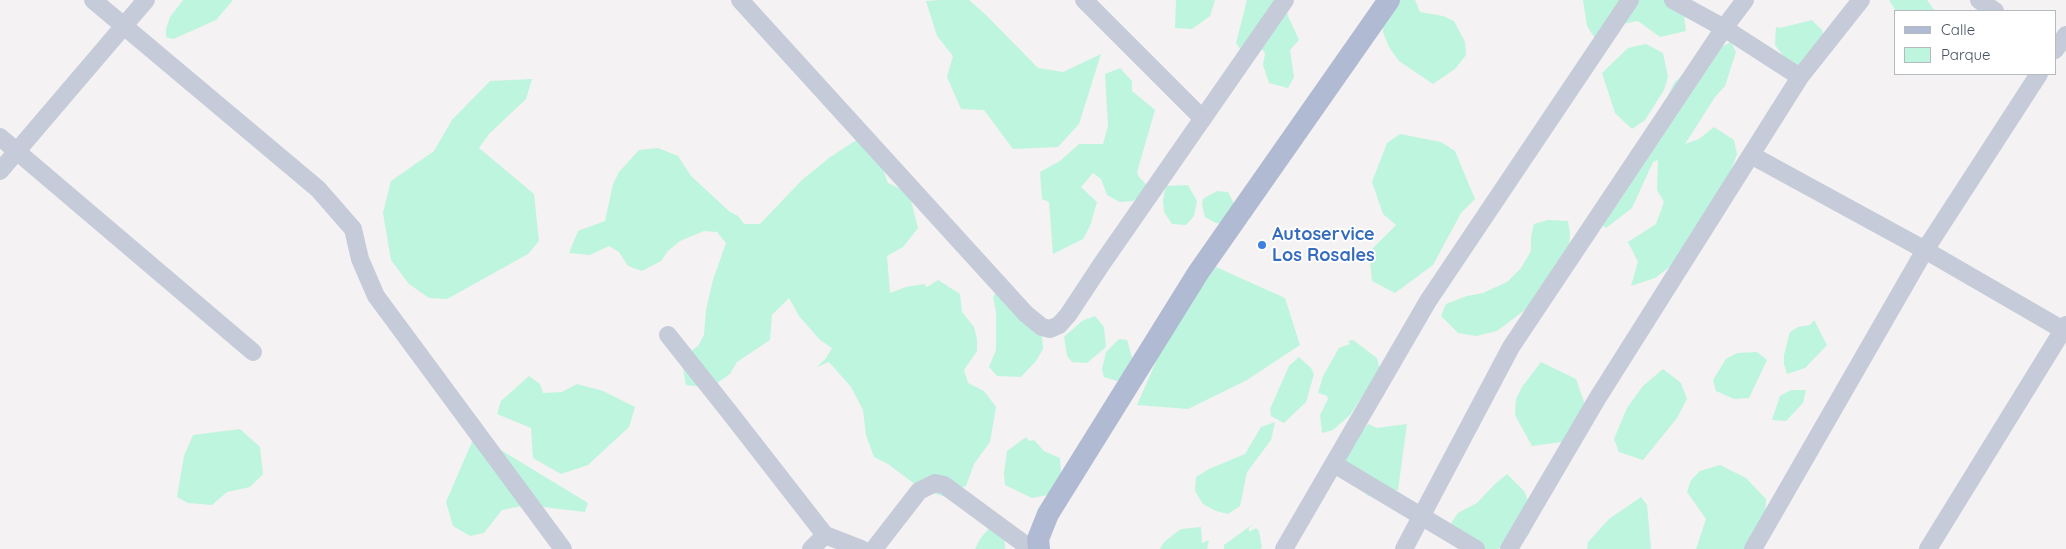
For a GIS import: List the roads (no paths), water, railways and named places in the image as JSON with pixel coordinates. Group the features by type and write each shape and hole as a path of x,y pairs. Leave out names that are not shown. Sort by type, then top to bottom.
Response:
{"main road":[{"path":"1039,549 1038,538 1048,514 1198,273 1389,0"}],"street":[{"path":"93,0 318,189 353,229 360,260 376,296 563,549"},
{"path":"0,171 146,0"},
{"path":"740,0 1019,307 1042,328 1050,329 1059,325 1068,315 1285,0"},
{"path":"1084,0 1203,119"},
{"path":"1284,549 1428,302 1630,0"},
{"path":"1673,0 1724,28 1800,77"},
{"path":"1404,549 1511,347 1724,28 1745,0"},
{"path":"1509,549 1597,400 1800,77 1861,0"},
{"path":"1979,0 1994,10"},
{"path":"2056,50 2066,35"},
{"path":"1753,549 1925,250 2038,75"},
{"path":"0,137 253,352"},
{"path":"1751,156 2064,328 1928,549"},
{"path":"668,335 825,535 861,549"},
{"path":"1334,464 1476,549"},
{"path":"874,549 919,491 935,484 944,485 1031,549"},
{"path":"811,549 825,535"}],"place":[{"name":"Autoservice Los Rosales","path":"1262,245"}]}
